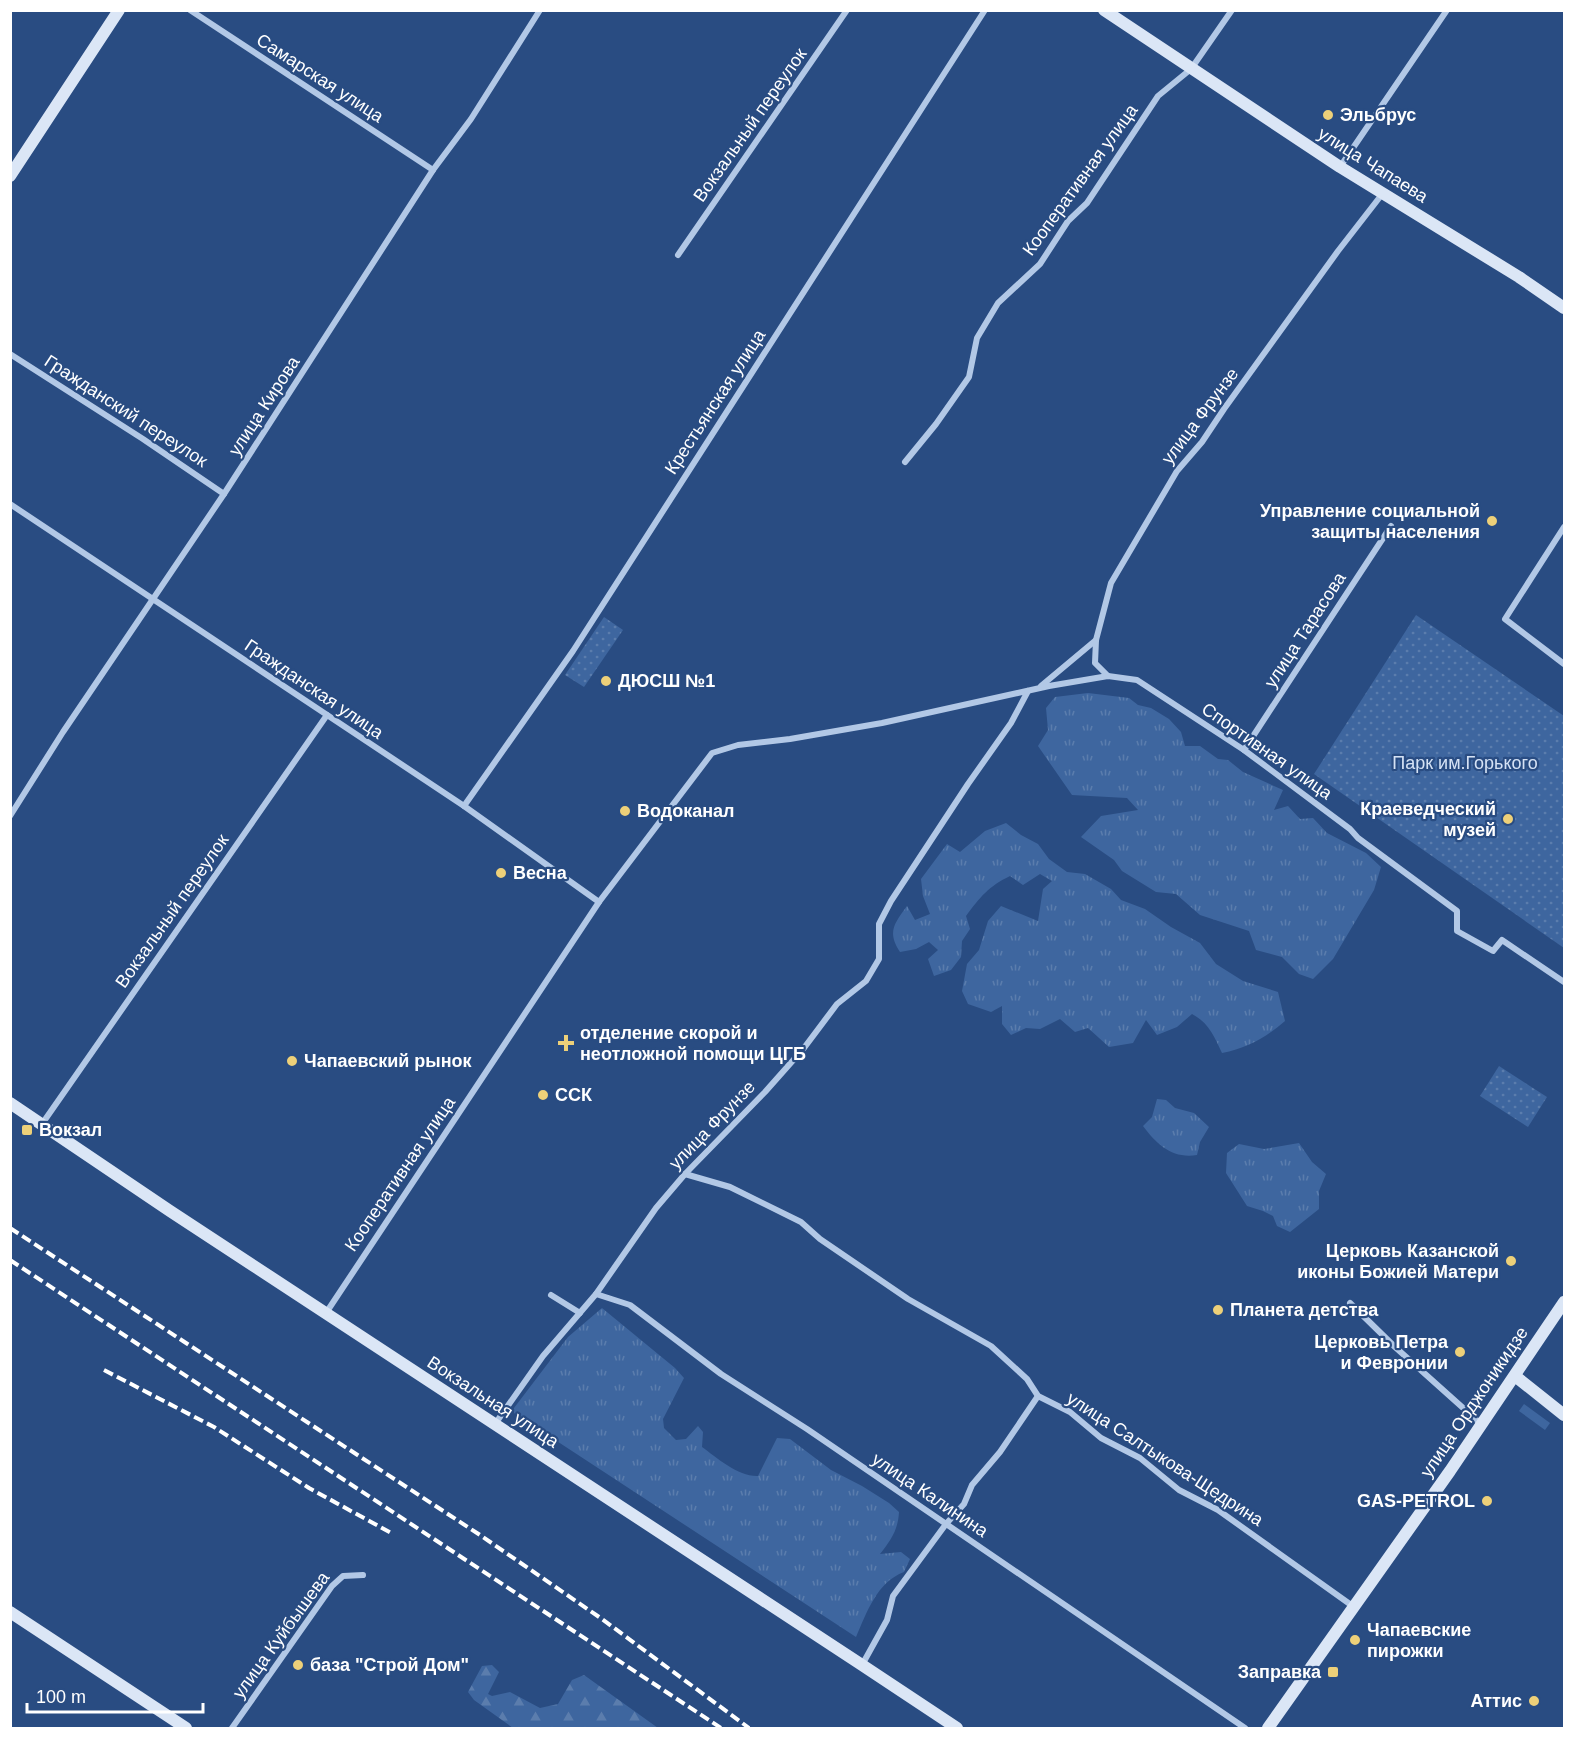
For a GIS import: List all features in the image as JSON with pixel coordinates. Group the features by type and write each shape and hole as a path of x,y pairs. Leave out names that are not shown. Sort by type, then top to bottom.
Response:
{"street":[{"path":"10,176 119,10"},
{"name":"Самарская улица","path":"190,10 434,170"},
{"name":"улица Кирова","path":"10,816 63,732 224,494 434,170 471,119 540,10"},
{"name":"Вокзальный переулок","path":"678,255 847,10"},
{"name":"Крестьянская улица","path":"464,806 573,651 985,10"},
{"name":"улица Чапаева","path":"1104,10 1340,167 1519,277 1564,308"},
{"name":"Кооперативная улица","path":"905,462 936,424 969,377 977,338 998,303 1040,264 1068,221 1087,203 1158,96 1191,69 1232,10"},
{"path":"1340,167 1447,10"},
{"name":"улица Фрунзе","path":"1108,676 1095,663 1096,640 1111,583 1177,471 1202,442 1338,251 1383,193"},
{"name":"Гражданский переулок","path":"10,354 224,494"},
{"name":"Гражданская улица","path":"10,504 464,806 598,902"},
{"name":"улица Тарасова","path":"1244,750 1391,526"},
{"path":"1564,526 1505,619 1564,664"},
{"path":"1038,688 1096,640"},
{"name":"Кооперативная улица","path":"326,1313 598,902 712,753 738,745 790,739 882,723 1038,688 1108,676 1137,680"},
{"name":"Спортивная улица","path":"1137,680 1244,750 1457,911 1457,931 1493,951 1502,940 1564,982"},
{"name":"улица Фрунзе","path":"495,1425 543,1356 596,1294 656,1208 685,1174 765,1092 804,1048 837,1004 866,981 879,959 879,924 891,901 968,783 1011,723 1028,691"},
{"name":"Вокзальный переулок","path":"42,1124 327,715"},
{"name":"Вокзальная улица","path":"10,1103 170,1211 957,1728"},
{"name":"улица Салтыкова-Щедрина","path":"685,1174 730,1187 801,1222 820,1239 908,1299 991,1346 1027,1379 1038,1396 1070,1412 1101,1438 1140,1458 1179,1490 1218,1510 1354,1607"},
{"name":"улица Калинина","path":"596,1294 630,1305 721,1374 807,1429 1245,1728"},
{"path":"551,1295 580,1313"},
{"name":"улица Орджоникидзе","path":"1268,1728 1515,1376 1564,1302"},
{"path":"1350,1303 1481,1424"},
{"path":"1515,1376 1564,1415"},
{"path":"862,1665 887,1620 893,1596 945,1524 964,1504 972,1485 1000,1452 1038,1396"},
{"name":"улица Куйбышева","path":"232,1728 332,1586 343,1576 363,1575"},
{"path":"10,1612 186,1728"}],"green space":[{"name":"Парк им.Горького","path":"1416,615 1564,716 1564,948 1314,774"},
{"path":"604,617 623,630 584,687 565,675"},
{"path":"1088,693 1129,698 1138,705 1151,708 1169,719 1181,732 1185,746 1200,746 1218,759 1228,760 1243,772 1283,790 1274,810 1288,806 1300,819 1313,818 1327,833 1366,853 1381,867 1374,890 1333,959 1313,979 1299,974 1282,957 1256,950 1249,931 1200,915 1176,894 1156,892 1122,871 1114,860 1081,837 1101,816 1138,810 1127,798 1072,795 1038,746 1048,730 1046,708 1055,697"},
{"path":"1006,823 1021,835 1038,844 1049,859 1067,872 1085,874 1111,889 1121,900 1145,909 1200,943 1216,964 1243,981 1278,992 1285,1021 1255,1042 1222,1053 1207,1026 1192,1014 1177,1027 1157,1035 1146,1020 1133,1043 1109,1047 1088,1028 1075,1032 1060,1019 1040,1029 1026,1028 1011,1035 1002,1024 1002,1006 991,1012 968,1004 962,991 967,964 979,950 988,921 1001,906 1038,921 1043,889 1052,881 1040,874 1023,885 1010,876 991,888 966,916 970,929 962,941 961,957 951,970 934,976 928,959 938,950 929,942 916,949 900,952 893,933 896,923 907,906 915,920 930,914 923,896 921,879 947,844 960,852 985,831"},
{"path":"1499,1066 1547,1097 1528,1127 1480,1096"},
{"path":"1157,1099 1166,1100 1175,1108 1194,1113 1209,1127 1200,1142 1197,1155 1173,1153 1160,1145 1143,1126 1152,1117"},
{"path":"1299,1143 1312,1162 1326,1174 1319,1191 1319,1209 1290,1232 1277,1226 1273,1216 1247,1206 1226,1173 1227,1153 1239,1144 1264,1149"},
{"path":"602,1308 684,1378 663,1419 664,1428 676,1440 686,1439 698,1426 703,1432 702,1447 736,1470 758,1476 777,1438 790,1439 831,1470 862,1486 899,1512 893,1534 880,1554 901,1552 910,1559 904,1572 880,1590 856,1637 514,1413 514,1408 568,1337"},
{"path":"1524,1404 1550,1423 1545,1430 1519,1411"},
{"path":"492,1665 499,1672 488,1694 492,1696 510,1692 540,1708 558,1704 572,1680 584,1675 658,1728 513,1728 474,1700 468,1692 482,1666"}],"railway":[{"path":"10,1228 480,1535 602,1619 749,1728"},
{"path":"10,1260 721,1728"},
{"path":"104,1370 214,1427 309,1488 393,1534"}],"place":[{"name":"Эльбрус","path":"1328,115"},
{"name":"Управление социальной защиты населения","path":"1492,521"},
{"name":"ДЮСШ №1","path":"606,681"},
{"name":"Водоканал","path":"625,811"},
{"name":"Краеведческий музей","path":"1508,819"},
{"name":"Весна","path":"501,873"},
{"name":"отделение скорой и неотложной помощи ЦГБ","path":"566,1043"},
{"name":"Чапаевский рынок","path":"292,1061"},
{"name":"ССК","path":"543,1095"},
{"name":"Вокзал","path":"27,1130"},
{"name":"Церковь Казанской иконы Божией Матери","path":"1511,1261"},
{"name":"Планета детства","path":"1218,1310"},
{"name":"Церковь Петра и Февронии","path":"1460,1352"},
{"name":"GAS-PETROL","path":"1487,1501"},
{"name":"Чапаевские пирожки","path":"1355,1640"},
{"name":"база \"Строй Дом\"","path":"298,1665"},
{"name":"Заправка","path":"1333,1672"},
{"name":"Аттис","path":"1534,1701"}]}
